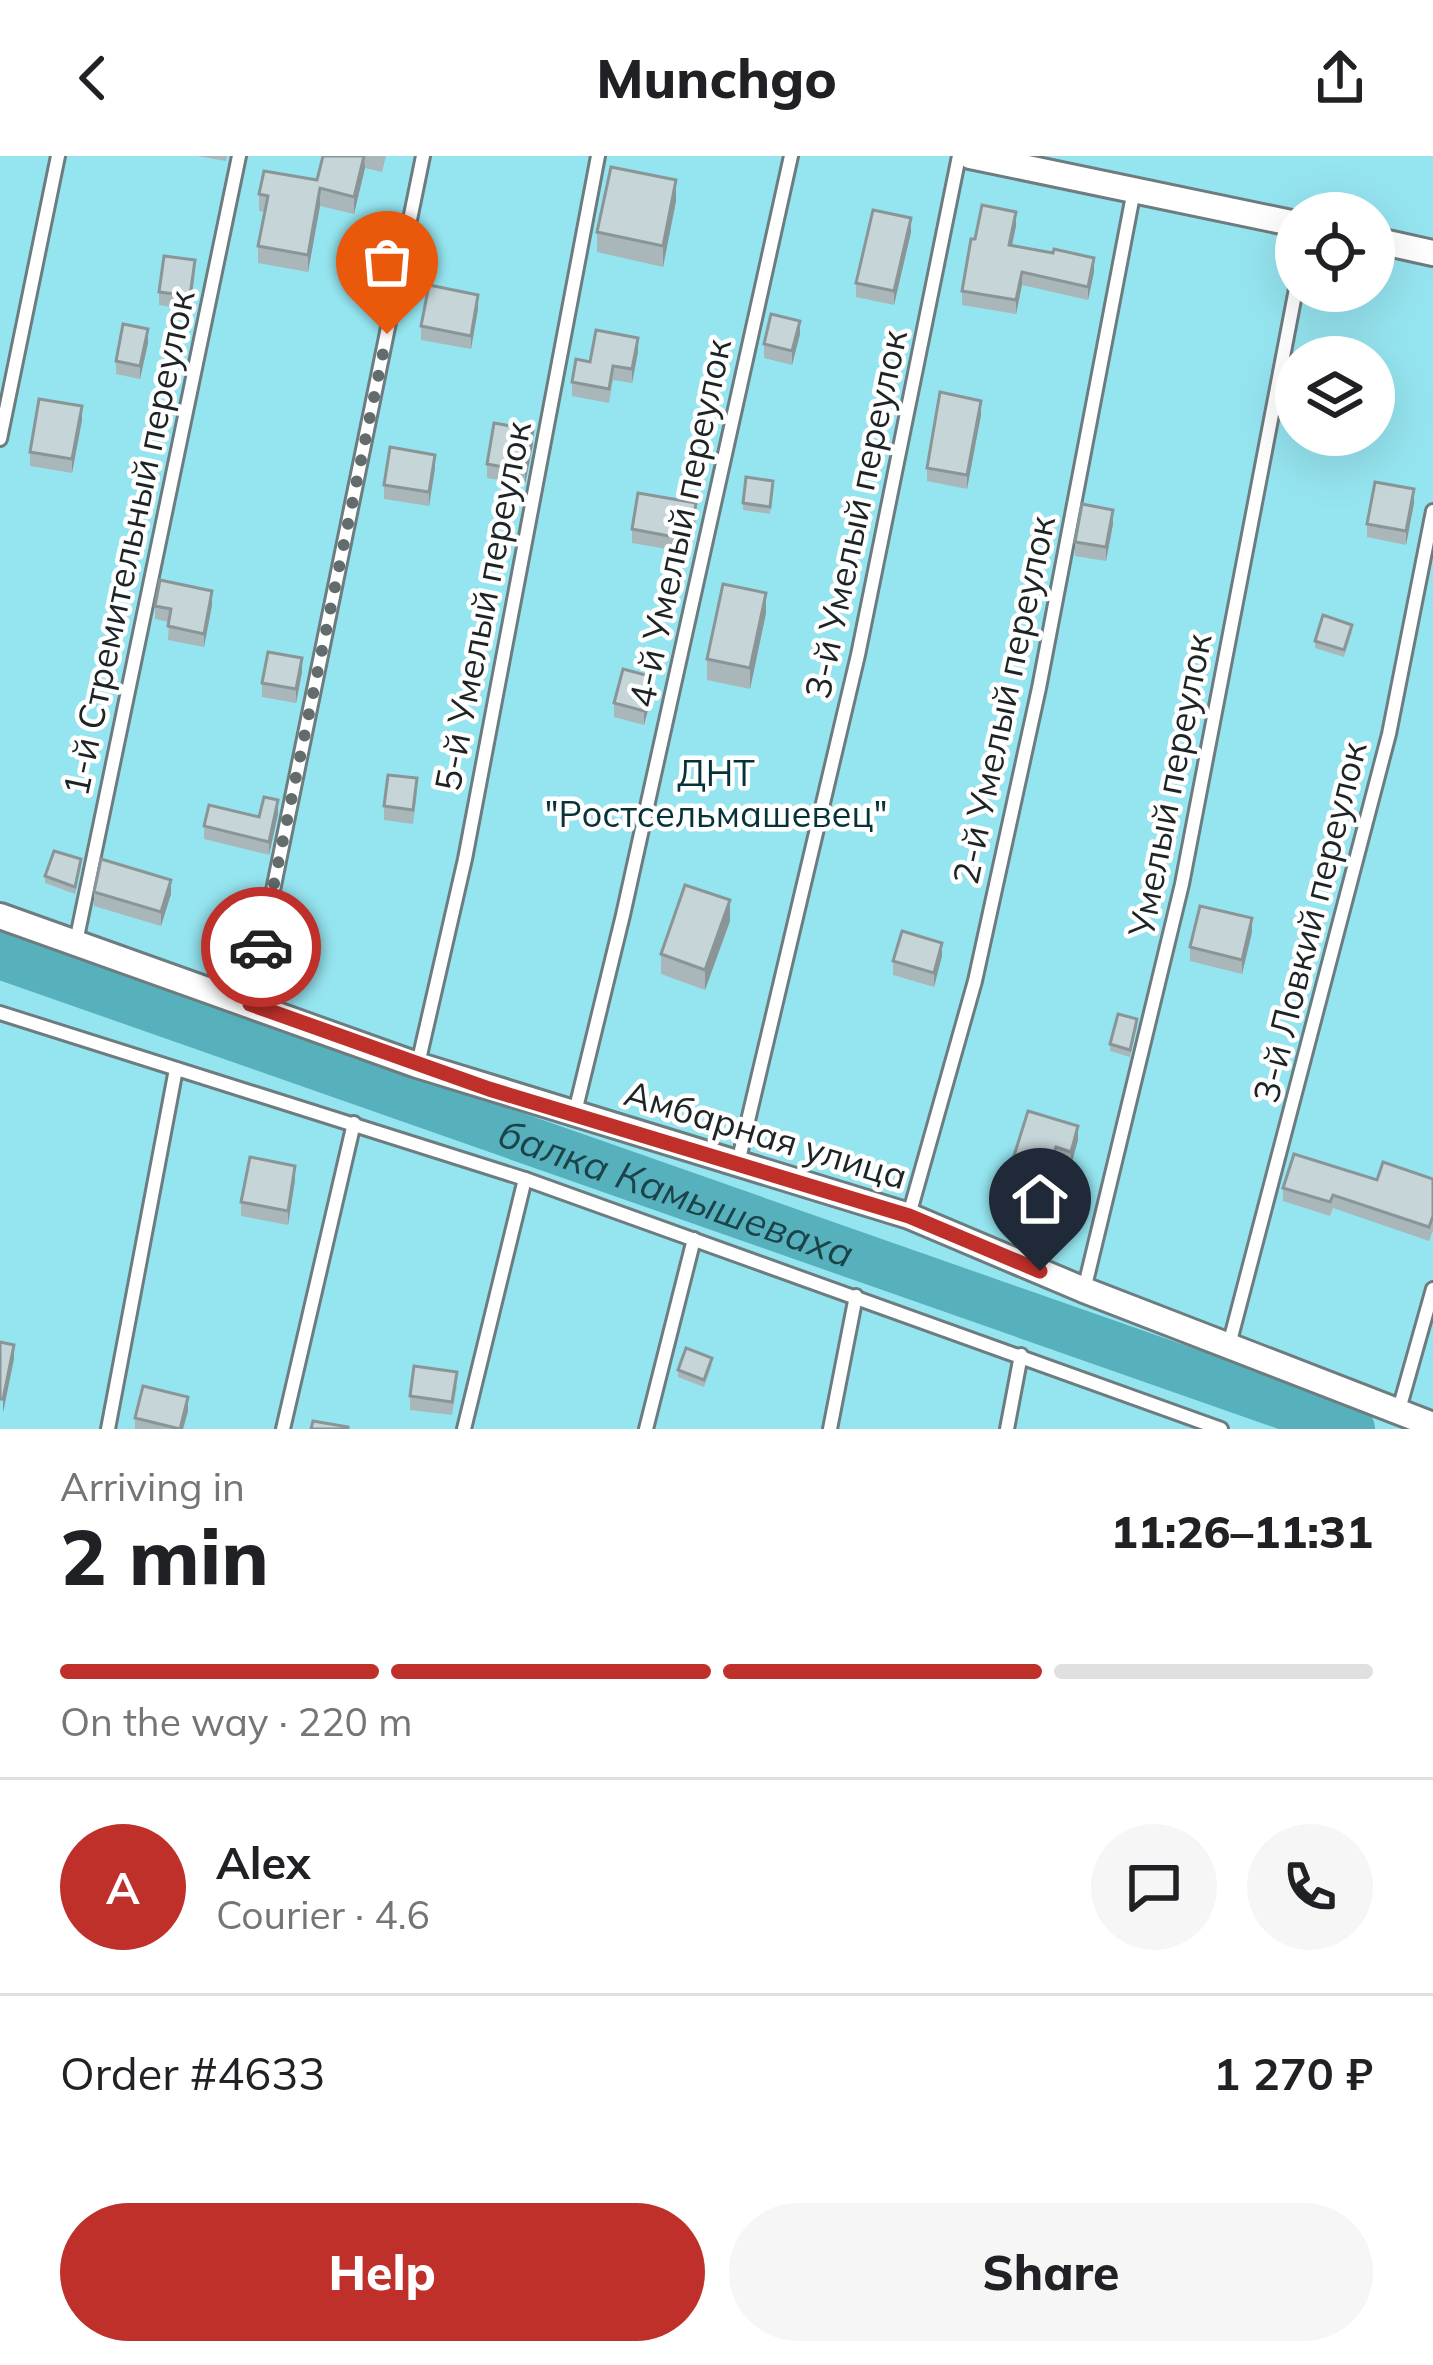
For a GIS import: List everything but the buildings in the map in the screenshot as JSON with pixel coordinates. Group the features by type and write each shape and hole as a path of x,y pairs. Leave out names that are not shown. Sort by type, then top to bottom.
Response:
{"street":[{"path":"970,156 1275,220"},
{"path":"1395,245 1433,253"},
{"name":"Амбарная улица","path":"0,916 417,1065 909,1216 1084,1290 1433,1425"}],"lane":[{"path":"0,440 58,156"},
{"name":"1-й Стремительный переулок","path":"76,942 239,156"},
{"path":"250,1004 423,156"},
{"name":"5-й Умелый переулок","path":"417,1065 465,859 598,156"},
{"name":"4-й Умелый переулок","path":"575,1112 791,156"},
{"name":"3-й Умелый переулок","path":"738,1163 858,656 959,156"},
{"name":"2-й Умелый переулок","path":"909,1216 975,981 995,891 1039,688 1134,190"},
{"name":"Умелый переулок","path":"1084,1290 1182,884 1292,312"},
{"name":"3-й Ловкий переулок","path":"1228,1346 1367,824 1433,511"},
{"path":"0,1031 2,1014 525,1179 1021,1355 1177,1422 1221,1429"},
{"path":"107,1429 176,1069"},
{"path":"283,1429 353,1123"},
{"path":"464,1429 525,1179"},
{"path":"646,1429 694,1239"},
{"path":"1398,1414 1433,1289"},
{"path":"830,1429 856,1296"},
{"path":"1007,1429 1021,1355"}],"green space":[{"name":"ДНТ \"Ростсельмашевец\"","path":"0,156 1433,156 1433,1429 0,1429"}],"waterway":[{"name":"балка Камышеваха","path":"0,955 1351,1429"}],"way so far":[{"path":"261,947 387,334"}],"route":[{"path":"261,947 250,1004 489,1089 909,1216 1040,1271"}]}
